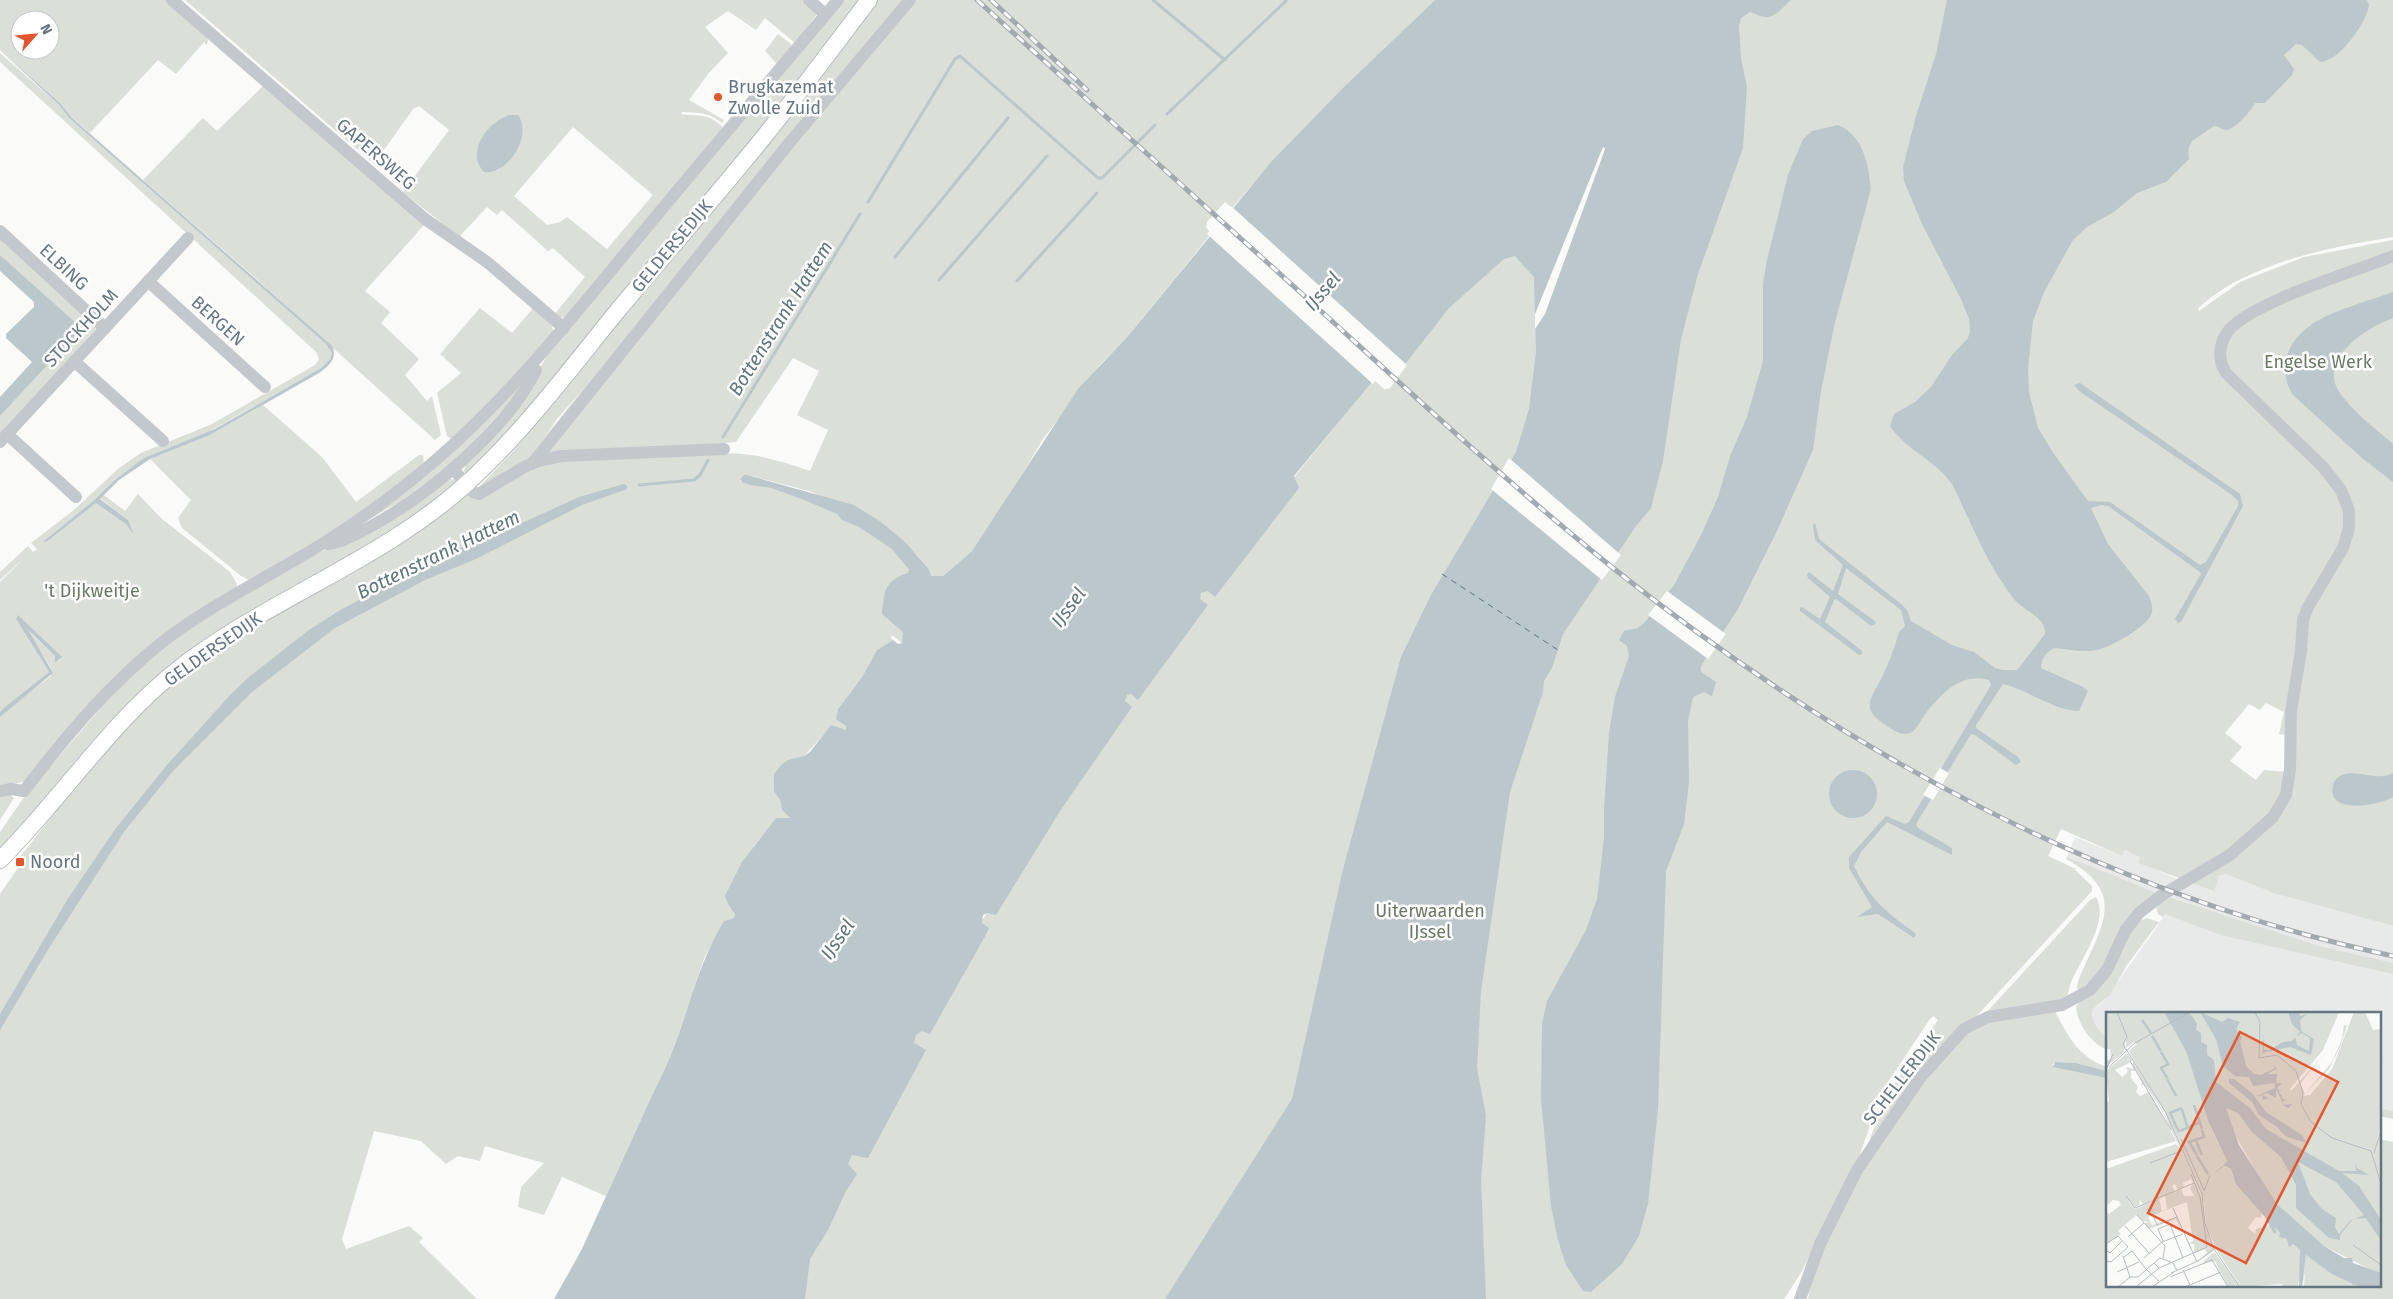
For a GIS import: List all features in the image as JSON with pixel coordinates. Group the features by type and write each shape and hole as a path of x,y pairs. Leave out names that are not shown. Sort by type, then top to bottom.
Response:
{"main road":[{"name":"GELDERSEDIJK","path":"0,860 51,806 119,723 182,666 260,616 383,546 435,511 466,484 530,416 764,137 869,0"}],"street":[{"name":"GAPERSWEG","path":"172,0 418,212 501,273 564,328"},
{"path":"809,0 826,14"},
{"name":"GELDERSEDIJK","path":"0,790 24,791 64,739 98,701 148,654 205,613 321,544 370,512 435,460 486,414 541,356 838,0"},
{"name":"GELDERSEDIJK","path":"532,464 790,142 910,0"},
{"name":"ELBING","path":"0,231 105,328"},
{"name":"STOCKHOLM","path":"4,438 188,238"},
{"name":"SCHELLERDIJK","path":"1800,1299 1820,1244 1857,1170 1920,1078 1968,1026 1988,1017 2062,1005 2090,990 2108,970 2123,936 2146,906 2230,855 2273,817 2286,795 2290,769 2291,711 2301,651 2303,620 2308,607 2343,548 2349,528 2349,511 2341,490 2323,467 2230,379 2221,361 2222,342 2235,324 2252,313 2299,292 2393,256"},
{"name":"BERGEN","path":"148,281 264,387"},
{"name":"GELDERSEDIJK","path":"321,544 342,542 383,520 453,469 503,416 536,372 541,356"},
{"path":"74,361 163,441"},
{"path":"4,438 76,497"},
{"name":"GELDERSEDIJK","path":"466,484 473,492 483,493 532,464 562,456 724,449"},
{"path":"453,469 466,484"}],"shaded area":[{"path":"2075,837 2122,856 2124,850 2141,857 2139,863 2180,880 2165,896 2115,878 2067,857"},
{"path":"2226,874 2273,893 2393,926 2393,1111 2380,1108 2380,1012 2106,1012 2106,1038 2098,1029 2093,1019 2093,1009 2104,1001 2154,931 2165,914 2170,898 2193,883"}],"green space":[{"path":"0,0 168,0 208,38 207,45 204,42 176,74 158,60 90,133 69,115 61,104 11,60 60,60 60,10 10,10 10,59 0,50"},
{"path":"185,0 805,0 817,14 797,42 794,42 765,18 756,30 728,11 705,27 728,53 708,74 689,100 724,120 722,123 713,117 698,113 682,112 681,114 707,117 723,127 565,318 553,316 585,277 553,248 548,251 502,210 497,215 487,207 459,237 403,192 449,130 419,106 413,109 374,164","holes":["495,122 518,149 498,170 480,142","573,127 653,195 607,249 567,217 560,222 547,225 514,196"]},
{"path":"844,0 861,0 669,242 519,418 467,475 464,471 466,461 531,384 549,352"},
{"path":"877,0 1435,0 1305,127 1232,208 1225,202 1207,222 1206,227 1211,234 1128,336 1099,366 1043,439 1013,490 972,551 943,576 931,576 929,569 918,556 881,522 809,491 747,475 740,479 740,481 778,485 847,514 892,548 909,570 908,635 902,643 892,635 891,638 893,640 877,650 862,677 838,709 837,716 851,724 845,735 830,727 774,791 781,802 800,818 795,827 776,819 753,847 734,918 726,920 705,956 666,1070 654,1091 606,1196 562,1177 544,1215 518,1207 521,1187 544,1163 485,1146 480,1161 458,1156 446,1164 421,1141 374,1131 342,1239 346,1249 409,1226 423,1238 419,1242 477,1299 0,1299 0,894 24,859 21,856 79,781 140,713 191,667 466,492 487,486 480,486 515,449 795,106","holes":["793,358 819,371 797,415 828,430 810,471 762,457 725,453 712,454 712,444 736,442","584,388 545,437 557,419"]},
{"path":"1745,0 2393,0 2393,237 2314,252 2276,264 2233,283 2198,308 2199,311 2240,282 2304,257 2393,240 2393,926 2273,893 2226,874 2219,876 2214,891 2138,863 2140,857 2125,850 2122,856 2061,829 2048,856 2076,869 2092,886 2092,891 1973,1020 1866,1150 1880,1113 1896,1082 1938,1020 1933,1016 1930,1019 1888,1082 1879,1100 1859,1157 1827,1225 1784,1299 782,1299 851,1156 915,1037 986,914 1126,696 1203,591 1373,379 1385,390 1406,363 1396,353","holes":["2266,703 2284,712 2279,734 2285,735 2286,772 2264,770 2256,780 2230,761 2242,747 2225,733 2249,704 2260,710"]},
{"path":"778,34 791,44 792,48 777,64 765,51"},
{"name":"'t Dijkweitje","path":"0,53 60,106 69,118 326,344 332,353 330,359 321,368 207,433 144,458 117,478 93,501 44,541 95,501 128,520 100,498 104,495 125,511 138,494 162,519 230,572 237,584 236,589 184,620 27,781 0,787 0,717 51,676 51,668 28,631 55,656 55,663 61,659 43,640 16,619 49,672 0,712 0,582 25,557 0,580 0,572 28,546 33,552 37,549 31,543 74,510 119,468 141,453 212,424 315,365 319,359 316,352 0,62"},
{"path":"263,86 425,224 365,291 390,312 381,323 419,359 405,375 427,401 432,396 441,435 435,440 251,274 143,180 203,118 217,131"},
{"path":"0,237 86,316 82,321 87,325 91,321 96,328 0,436 0,416 78,332 77,325 0,255"},
{"path":"480,308 512,333 533,308 551,322 554,334 453,440 447,436 437,393 461,373 440,354"},
{"path":"533,371 507,405 458,460 401,501 368,520"},
{"path":"263,405 322,457 356,502 419,455 423,455 424,465 353,519 251,581 241,576 182,528 178,518 191,500 150,459 208,436"},
{"path":"448,479 458,483 415,518 229,628 0,849 0,832 25,796 131,673 192,625 313,555 346,541"},
{"path":"0,795 11,795 14,798 0,820"},
{"path":"2067,857 2157,893 2103,970 2079,991 2077,988 2078,982 2100,930 2104,914 2104,900 2099,886 2086,872 2066,859"},
{"path":"2165,896 2319,946 2393,963 2393,974 2221,935 2165,914 2163,917 2158,914 2156,907"},
{"path":"2096,897 2099,906 2097,928 2071,982 2066,999 1984,1015 2090,900"},
{"path":"2147,918 2159,922 2127,965 2110,995 2093,1009 2094,1021 2106,1038 2106,1050 2090,1038 2079,1020 2076,1007 2135,923"},
{"path":"2054,1009 2074,1044 2088,1057 2106,1067 2106,1071 2076,1063 2055,1062 2052,1065 2106,1078 2106,1286 2380,1286 2380,1139 2393,1142 2393,1299 1808,1299 1813,1270 1830,1223 1903,1107 1956,1042 1983,1022"},
{"path":"2380,1108 2393,1111 2393,1119 2380,1116"}],"water":[{"name":"IJssel","path":"1435,0 1791,0 1770,17 1750,12 1741,18 1739,26 1741,58 1747,87 1743,148 1698,274 1681,339 1663,461 1651,508 1636,526 1563,634 1552,668 1544,681 1543,692 1510,792 1481,991 1477,1068 1486,1116 1481,1181 1486,1299 1165,1299 1292,1099 1343,869 1401,657 1431,595 1516,452 1529,409 1536,352 1534,277 1515,256 1504,259 1449,308 1388,386 1376,377 1294,476 1299,488 1215,597 1208,591 1201,593 1200,599 1208,605 1138,700 1131,694 1127,695 1125,701 1132,707 1062,808 996,915 987,913 983,915 982,923 989,928 988,931 930,1034 922,1031 916,1035 914,1043 926,1050 868,1158 852,1155 848,1164 857,1174 846,1191 828,1230 810,1259 805,1299 554,1299 581,1251 664,1071 703,963 724,921 734,918 735,914 725,896 742,862 776,818 790,818 782,810 781,802 774,791 774,774 788,760 804,756 810,752 831,725 846,730 846,726 836,719 838,709 862,677 877,650 893,640 898,644 902,643 903,632 882,614 885,593 890,583 908,573 909,570 892,549 859,527 842,520 837,514 771,488 750,485 742,482 740,479 747,475 854,505 881,522 905,542 929,569 931,576 943,576 972,551 1078,389 1128,336 1272,161 1344,87"},
{"path":"1947,0 2367,0 2369,5 2358,31 2335,55 2320,62 2302,45 2296,44 2284,55 2294,69 2292,75 2265,103 2255,103 2238,124 2233,127 2225,130 2214,126 2192,141 2188,150 2189,159 2166,182 2137,193 2114,212 2087,227 2073,240 2044,292 2033,321 2028,368 2029,392 2038,428 2088,501 2110,502 2200,565 2206,562 2238,506 2238,501 2232,495 2079,391 2074,385 2080,383 2240,494 2243,506 2181,622 2178,623 2175,619 2201,574 2200,572 2108,506 2101,505 2091,508 2108,544 2149,596 2152,607 2151,615 2135,631 2102,648 2086,651 2054,648 2044,656 2041,668 2088,691 2079,711 2050,704 2003,684 1976,725 1976,728 2018,757 2021,762 2016,765 1971,734 1916,824 1918,828 1952,848 1952,855 1887,822 1861,852 1854,866 1866,888 1887,911 1915,933 1914,938 1878,914 1857,917 1872,907 1849,868 1849,857 1886,816 1905,824 1909,822 1991,685 1989,680 1979,678 1970,679 1953,686 1939,698 1912,732 1906,734 1899,733 1878,720 1870,708 1870,702 1890,660 1899,632 1905,626 1901,610 1846,568 1838,594 1876,622 1871,626 1836,599 1825,622 1862,651 1862,654 1859,655 1800,611 1800,608 1802,607 1820,619 1830,597 1807,575 1809,572 1833,591 1843,565 1815,540 1813,525 1815,523 1819,539 1901,604 1907,610 1911,621 1952,645 1974,652 1995,668 2017,670 2045,634 2042,623 2038,618 2018,603 2004,586 1980,543 1952,484 1937,468 1896,434 1890,426 1894,414 1915,402 1931,387 1952,355 1968,338 1970,331 1969,319 1961,299 1922,224 1904,181 1903,167 1916,116 1936,54"},
{"path":"11,60 61,104 71,117 332,346 334,354 332,361 319,373 208,436 150,459 119,480 100,499 128,520 134,535 126,524 96,503 46,542 44,541 93,501 117,478 144,458 215,429 321,368 330,359 332,353 326,344 69,118 60,106"},
{"path":"510,115 518,115 522,124 520,143 516,152 502,167 484,172 477,156 482,138 494,124"},
{"path":"1838,125 1854,136 1859,143 1866,161 1871,189 1834,326 1821,391 1813,450 1777,531 1738,609 1701,666 1701,672 1716,682 1712,696 1704,692 1693,697 1688,721 1689,782 1684,824 1666,871 1658,1109 1648,1204 1639,1236 1622,1264 1591,1292 1583,1291 1566,1265 1558,1240 1551,1206 1541,1099 1542,1024 1547,1001 1586,930 1597,899 1604,838 1609,733 1615,697 1629,656 1627,646 1619,640 1624,631 1638,628 1645,622 1674,585 1701,535 1718,497 1730,456 1747,417 1763,361 1763,284 1788,175 1803,139 1812,131"},
{"path":"0,255 78,325 78,332 0,416 0,397 32,362 6,338 6,334 34,307 34,302 0,271"},
{"path":"2393,292 2393,318 2369,329 2357,338 2338,359 2334,370 2335,383 2342,396 2393,444 2393,482 2362,458 2292,394 2288,385 2285,366 2290,348 2302,332 2311,325 2339,311"},
{"path":"624,484 627,486 627,489 582,505 476,559 425,580 335,628 252,692 173,771 124,832 49,948 0,1030 0,1014 69,897 116,828 167,765 231,694 250,676 309,630 337,612 437,557 511,528 579,497"},
{"path":"18,615 62,657 55,663 55,656 29,631 53,673 0,717 0,712 4,708 49,672 16,619"},
{"path":"1848,770 1858,770 1870,777 1877,789 1877,799 1870,811 1858,818 1848,818 1840,814 1833,807 1829,799 1829,789 1833,781 1840,774"},
{"path":"2393,773 2393,797 2386,800 2353,806 2336,800 2332,793 2334,782 2340,776 2346,774 2386,776"},
{"path":"2055,1062 2076,1063 2106,1071 2106,1078 2053,1067"}],"pier":[{"path":"1603,147 1605,148 1604,152 1545,314 1535,329 1535,314"},
{"path":"1231,206 1407,365 1390,388 1387,389 1376,380 1373,384 1207,234"},
{"path":"1509,458 1621,555 1602,580 1491,489"},
{"path":"1667,591 1726,634 1708,659 1648,615"},
{"path":"1940,768 1949,773 1933,800 1923,795"}],"waterway":[{"path":"1153,0 1225,60"},
{"name":"Bottenstrank Hattem","path":"1167,114 1287,0"},
{"name":"Bottenstrank Hattem","path":"868,202 955,59 960,56 1098,178 1102,178 1155,125"},
{"path":"895,257 1008,118"},
{"path":"939,280 1047,156"},
{"path":"1017,281 1097,193"},
{"name":"Bottenstrank Hattem","path":"723,437 860,214"},
{"name":"Bottenstrank Hattem","path":"639,485 694,480 700,475 708,460"}],"ferry route":[{"path":"1442,574 1558,650"}],"railway":[{"path":"977,0 1436,416 1541,508 1613,568 1700,634 1791,697 1884,755 1981,807 2080,854 2182,895 2286,929 2393,956"},
{"path":"991,0 1087,90"}],"place":[{"name":"Brugkazemat Zwolle Zuid","path":"718,97"},
{"name":"Noord","path":"20,862"}],"park label":[{"name":"Engelse Werk","path":"2318,362"},
{"name":"Uiterwaarden IJssel","path":"1430,921"}]}
